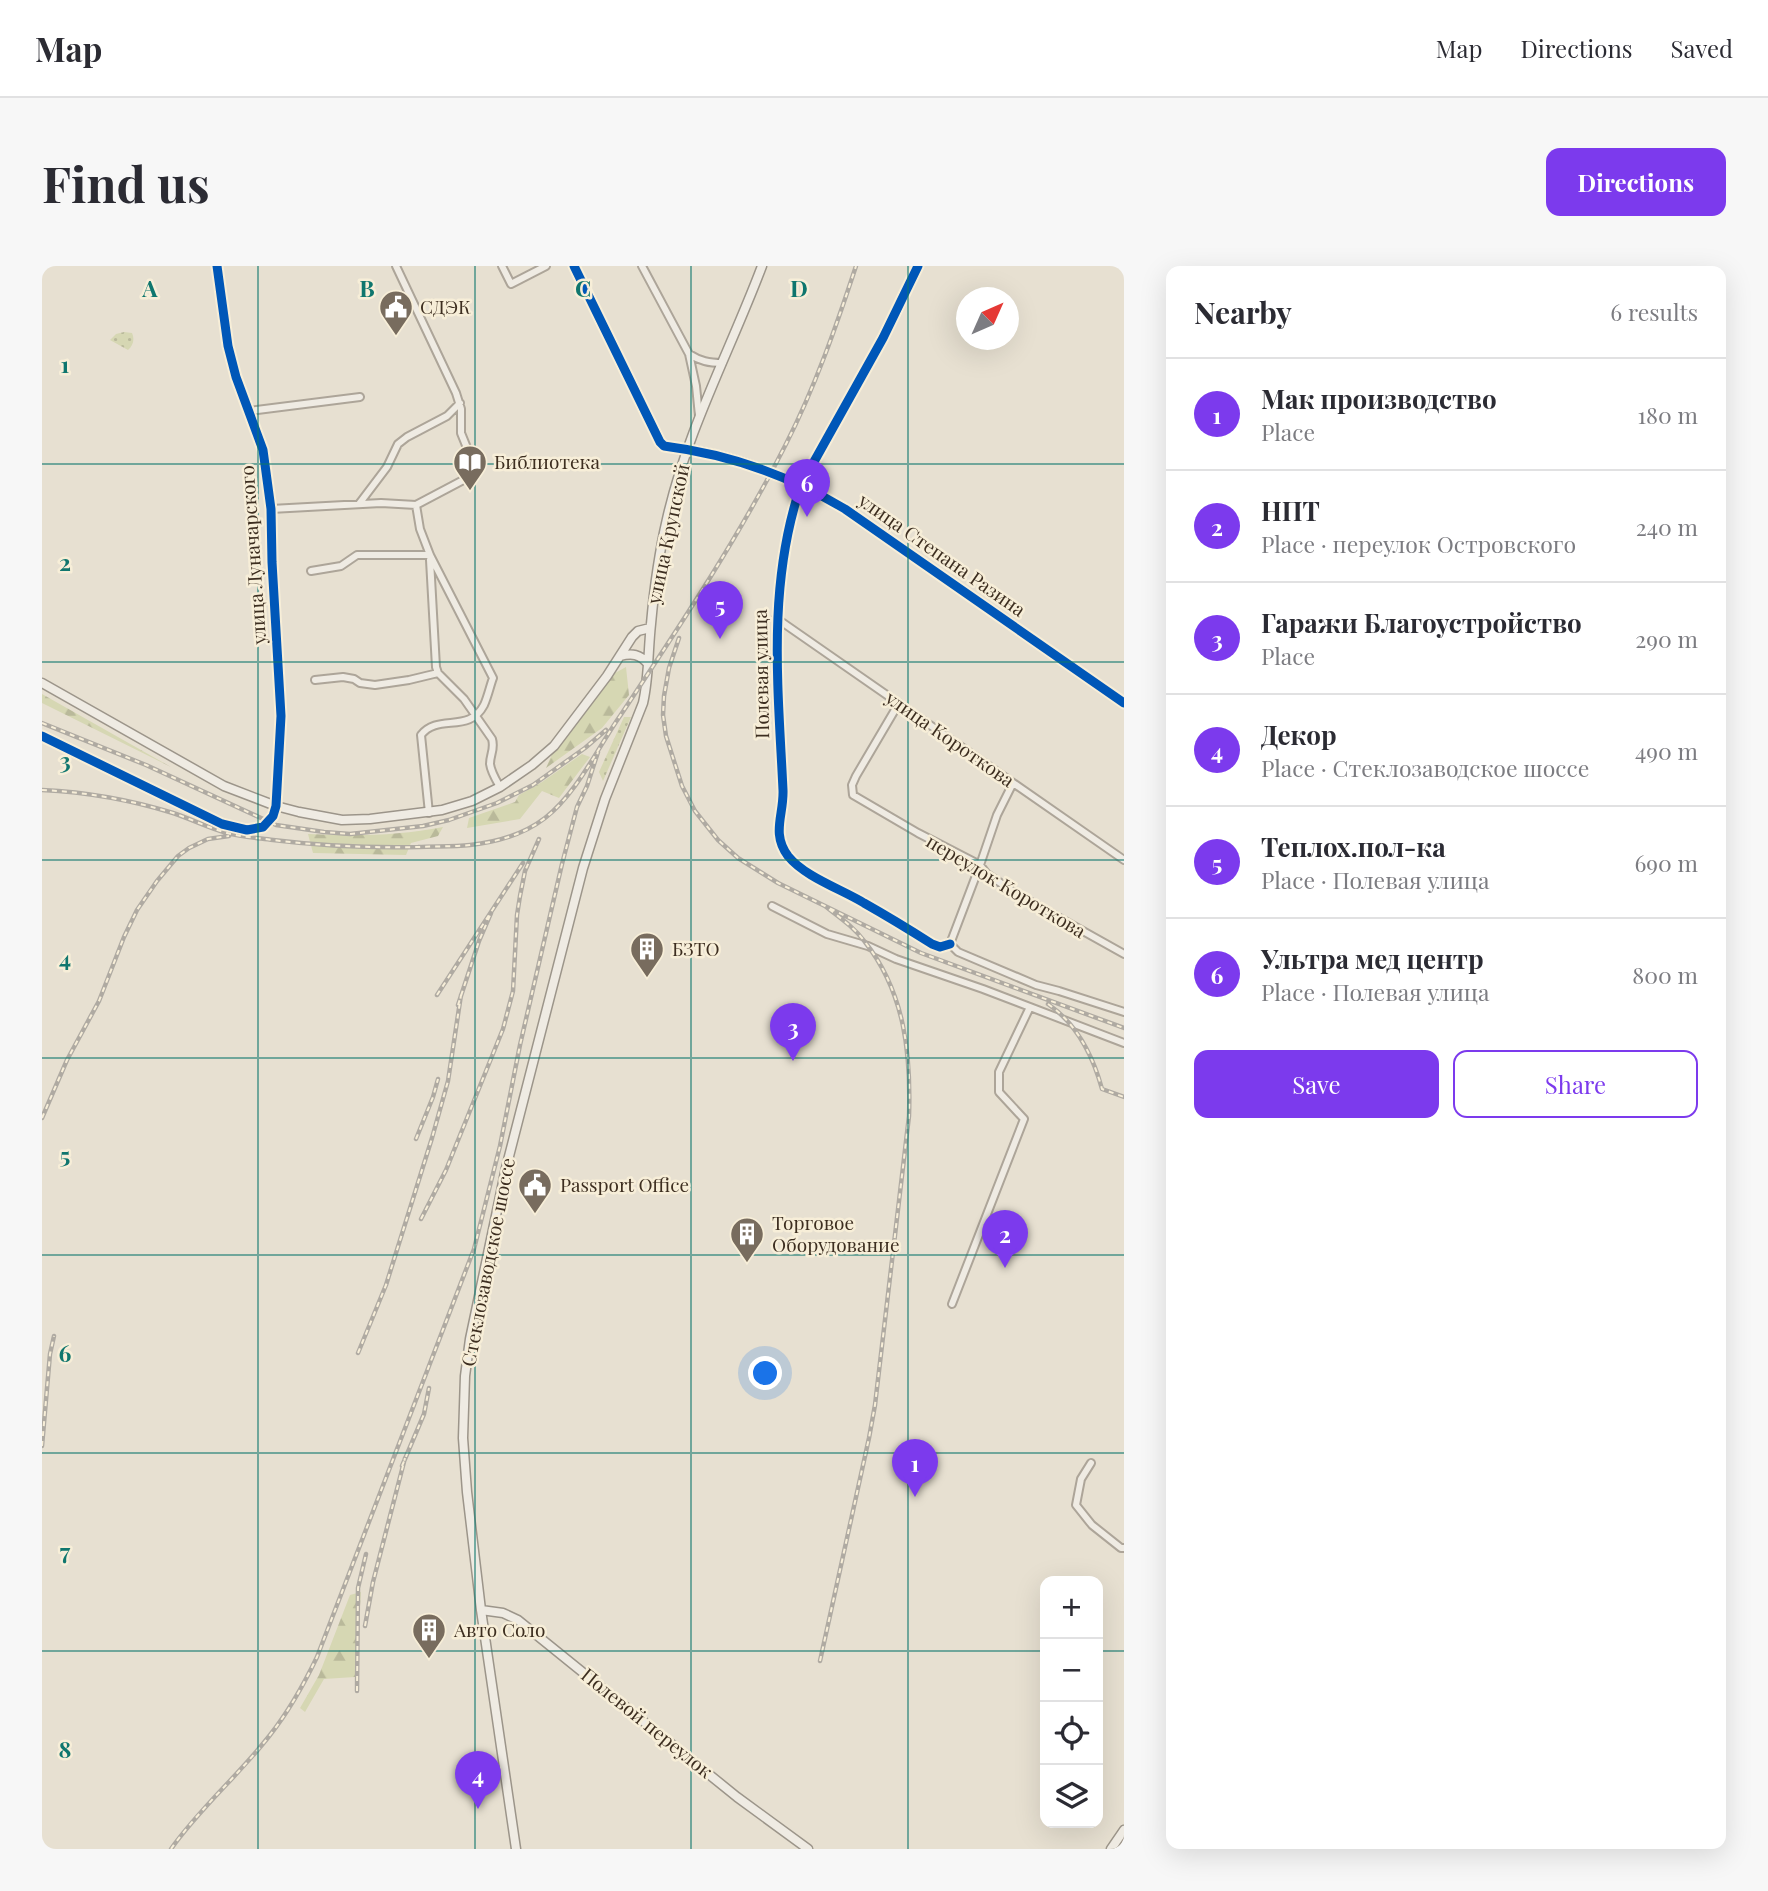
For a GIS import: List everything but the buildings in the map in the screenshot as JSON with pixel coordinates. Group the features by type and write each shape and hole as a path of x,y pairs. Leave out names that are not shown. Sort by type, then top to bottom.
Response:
{"main road":[{"name":"улица Крупской","path":"634,731 643,704 650,628 666,522 699,416 762,266"},
{"name":"улица Степана Разина","path":"687,449 729,459 801,485 845,509 1124,703"},
{"path":"42,683 224,786 276,806 348,820 429,813 460,805 500,787 532,765 567,731 630,640 638,631 650,628"},
{"path":"620,656 636,655 648,664"},
{"name":"Стеклозаводское шоссе","path":"516,1849 467,1492 463,1438 465,1376 470,1339 506,1168 583,868 605,799 634,731"},
{"name":"Полевой переулок","path":"481,1609 503,1613 518,1620 737,1797 808,1849"},
{"path":"1111,1849 1124,1830"}],"street":[{"name":"улица Луначарского","path":"217,266 228,346 236,377 263,450 271,509 281,716 276,806"},
{"path":"271,509 359,504 416,505 469,477 476,470 461,433 460,403 396,266"},
{"path":"502,266 511,284 546,266"},
{"path":"574,266 660,442 664,446 687,449"},
{"path":"642,266 689,354 699,416"},
{"name":"Полевая улица","path":"918,266 883,338 801,485 793,508 783,558 776,618 783,796 778,835 786,853 805,871 932,944 940,947 950,944"},
{"path":"689,354 709,363 722,363"},
{"path":"249,411 360,397"},
{"path":"359,504 387,467 398,444 447,416 460,403"},
{"path":"416,505 420,529 430,555 493,678 484,705 476,715 465,722 433,724 421,735 429,813"},
{"path":"311,571 341,566 357,555 430,555"},
{"path":"430,555 436,667 438,673 476,715 494,744 490,758 491,767 500,787"},
{"name":"улица Короткова","path":"776,618 1124,860"},
{"path":"315,680 343,677 375,685 438,673"},
{"name":"переулок Короткова","path":"899,703 856,776 852,785 853,795 918,834 980,865 987,874 1017,894 1124,954"},
{"path":"42,736 238,829 263,827 273,816 276,806"},
{"path":"1013,783 997,815 950,944 958,952 1036,985 1124,1012"},
{"path":"772,906 827,934 868,946 896,959 1124,1043"},
{"path":"952,1304 1024,1119 999,1092 999,1072 1030,1007"},
{"path":"1091,1463 1081,1479 1076,1505 1091,1525 1124,1548"}],"green space":[{"path":"124,332 133,335 133,342 128,350 110,340 116,334"},
{"path":"626,667 629,695 602,728 546,768 553,752 615,673"},
{"path":"42,694 171,767 42,703"},
{"path":"624,717 631,717 603,781 599,772"},
{"path":"582,754 590,757 559,798 542,791 520,819 467,828 469,818 515,802 519,795"},
{"path":"443,827 438,836 411,843 406,855 313,853 308,834 376,835"},
{"path":"361,1592 355,1677 324,1679 305,1712 300,1708 319,1675 350,1595"}],"railway":[{"path":"42,790 141,804 238,836 327,845 470,845 509,837 537,824 556,808 577,783 686,616 748,514 806,401 856,266"},
{"path":"679,638 669,668 664,696 666,736 682,786 695,811 718,840 738,858 778,883 921,953 1124,1028"},
{"path":"42,723 146,765 276,825 350,834 423,826 497,803 533,785 606,730"},
{"path":"171,1849 270,1735 296,1697 317,1657 474,1249 500,1146 520,1045 562,864 577,807 598,752"},
{"path":"42,1118 67,1060 99,1001 137,910 178,856 208,839 229,836"},
{"path":"421,1219 446,1170 503,1029 513,991 520,896 525,871 539,839"},
{"path":"437,995 523,863"},
{"path":"820,1661 875,1405 909,1116 907,1047 897,1003 889,982 861,937 825,906"},
{"path":"458,1005 491,913"},
{"path":"358,1353 386,1285 432,1138 448,1081 461,995"},
{"path":"1048,1004 1067,1021 1082,1042 1102,1089 1124,1097"},
{"path":"416,1139 438,1079"},
{"path":"42,1446 54,1336"},
{"path":"402,1466 424,1414 429,1388"},
{"path":"365,1626 373,1582 405,1458"},
{"path":"357,1691 358,1588 366,1554"}],"cycle path":[{"path":"42,736 222,824 247,830 263,827 273,816 276,806 281,716 271,509 263,450 236,377 228,346 217,266"},
{"path":"574,266 664,446 712,455 758,468 824,497 1124,703"},
{"path":"918,266 883,338 801,485 790,523 783,560 777,636 783,790 779,832 788,856 804,870 932,944 940,947 950,944"}],"place":[{"name":"СДЭК","path":"396,337"},
{"name":"Библиотека","path":"470,492"},
{"name":"Ультра мед центр","path":"807,517"},
{"name":"Теплох.пол-ка","path":"720,639"},
{"name":"БЗТО","path":"647,979"},
{"name":"Гаражи Благоустройство","path":"793,1061"},
{"name":"Passport Office","path":"535,1215"},
{"name":"Торговое Оборудование","path":"747,1264"},
{"name":"НПТ","path":"1005,1268"},
{"name":"Мак производство","path":"915,1497"},
{"name":"Авто Соло","path":"429,1660"},
{"name":"Декор","path":"478,1809"}]}
